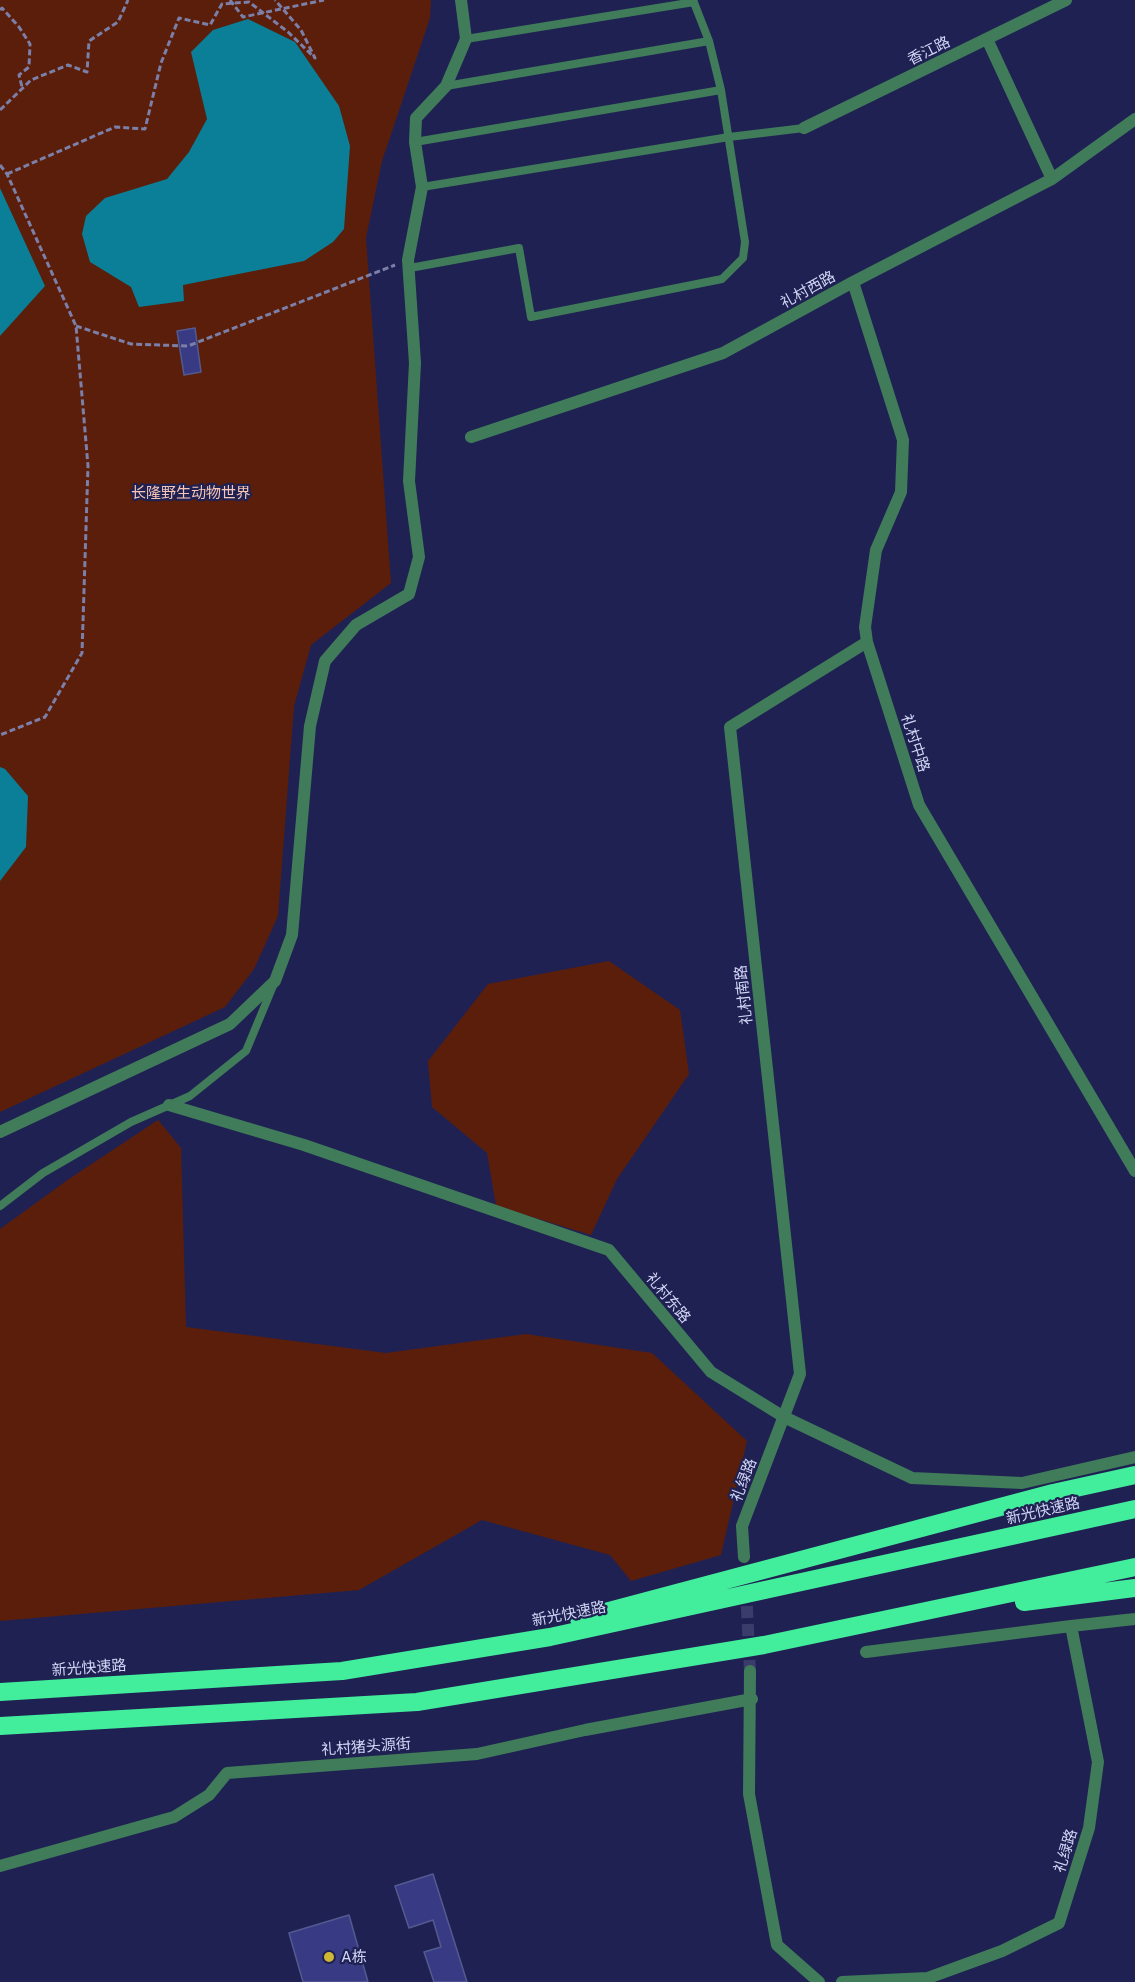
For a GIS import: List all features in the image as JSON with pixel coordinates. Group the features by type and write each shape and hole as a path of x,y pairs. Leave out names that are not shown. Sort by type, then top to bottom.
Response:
{"highway":[{"path":"458,1652 1053,1493 1135,1475"},
{"name":"新光快速路","path":"0,1692 342,1671 550,1637 1135,1509"},
{"path":"0,1726 417,1702 764,1645 1135,1567"},
{"path":"915,1615 1135,1588"}],"street":[{"path":"0,1132 230,1024 275,981 292,935 310,726 324,661 356,625 409,594 419,557 409,481 415,363 409,264 422,187 415,142 416,118 446,86 466,39 461,0"},
{"name":"香江路","path":"804,128 1066,0"},
{"path":"987,39 1052,179"},
{"name":"礼村西路","path":"471,437 723,353 853,282 1052,179 1135,119"},
{"name":"礼村中路","path":"853,282 903,440 901,492 876,550 865,627 867,642 919,805 1135,1171"},
{"name":"礼村南路","path":"784,1417 800,1374 730,727 867,642"},
{"name":"礼村东路","path":"169,1105 304,1145 609,1250 711,1372 784,1417 912,1478 1022,1483 1135,1457"},
{"name":"礼绿路","path":"744,1557 742,1526 784,1417"},
{"path":"866,1652 1135,1619"},
{"name":"礼绿路","path":"842,1982 928,1978 1002,1951 1059,1923 1089,1828 1098,1762 1071,1626"},
{"path":"750,1671 752,1699 749,1794 777,1945 819,1982"},
{"name":"礼村猪头源街","path":"0,1866 174,1817 209,1795 227,1773 477,1754 585,1730 752,1699"}],"lane":[{"path":"409,264 519,248 531,317 722,279 743,258 745,242 721,90 709,41 693,1 466,39"},
{"path":"446,86 709,41"},
{"path":"415,142 721,90"},
{"path":"422,187 729,137 804,128"},
{"path":"0,1206 43,1173 131,1122 190,1096 246,1051 275,981"}],"path":[{"path":"0,110 22,87 68,65 87,72 89,41 118,22 128,0"},
{"path":"230,0 243,17 324,0"},
{"path":"7,174 115,127 145,129 161,63 179,18 210,25 222,4 249,2 288,32 315,58 301,30 275,0"},
{"path":"0,10 2,8 20,27 30,44 29,68 19,75 22,87"},
{"path":"0,165 7,174 76,326 88,466 81,653 45,717 0,735"},
{"path":"76,326 131,344 188,346 409,264"}],"green space":[{"name":"长隆野生动物世界","path":"0,0 431,0 430,18 382,161 366,238 391,583 311,645 294,706 278,916 254,969 225,1007 0,1112"},
{"path":"609,961 680,1010 689,1074 617,1179 591,1235 496,1206 487,1153 432,1107 428,1061 488,984"},
{"path":"158,1120 181,1148 186,1327 386,1353 526,1334 652,1353 747,1441 721,1555 631,1581 610,1555 482,1520 359,1590 0,1621 0,1229 69,1179"}],"water":[{"path":"248,19 295,42 339,106 350,146 344,229 333,242 304,261 183,285 184,301 139,307 131,287 90,262 82,234 86,216 105,198 167,179 189,152 207,119 191,52 213,30"},
{"path":"0,188 45,286 0,336"},
{"path":"0,767 5,769 28,796 26,847 0,881"}],"building":[{"path":"195,328 201,372 184,375 177,331"},
{"path":"433,1874 467,1982 434,1982 424,1952 441,1947 433,1920 409,1928 395,1886"},
{"name":"A栋","path":"349,1915 368,1982 303,1982 289,1933"}],"tunnel":[{"path":"746,1588 750,1671"}],"place":[{"name":"A栋","path":"329,1957"}]}
